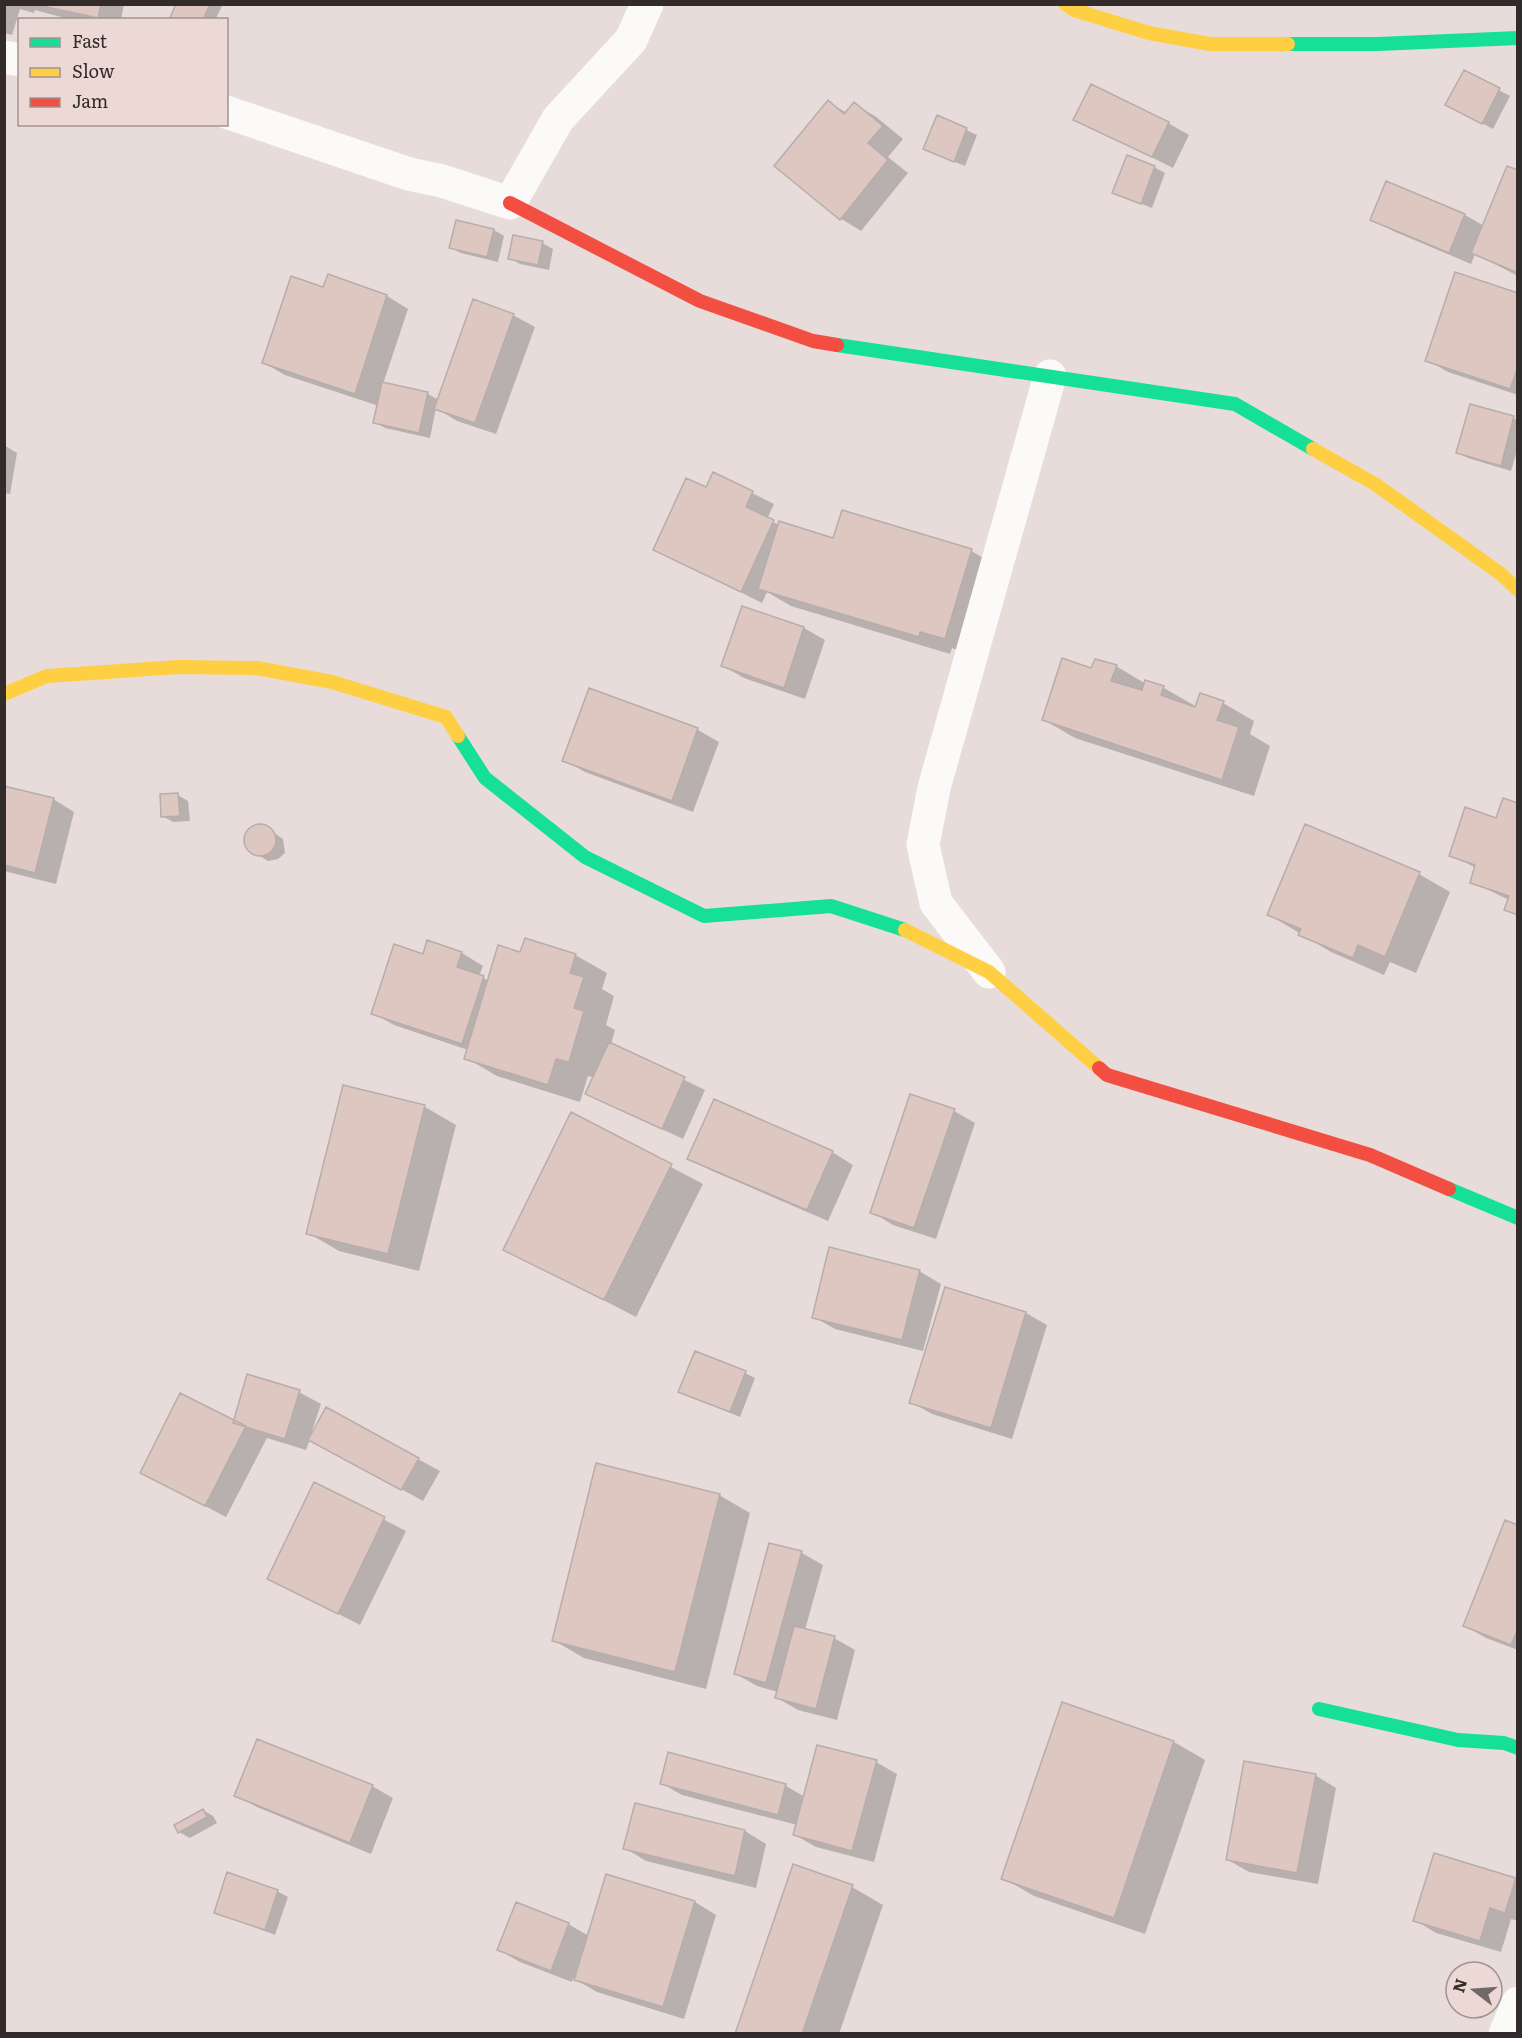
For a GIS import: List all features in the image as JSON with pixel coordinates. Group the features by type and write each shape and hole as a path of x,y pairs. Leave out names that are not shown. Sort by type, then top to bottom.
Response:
{"street":[{"path":"510,203 558,119 631,40 647,4"},
{"path":"1065,4 1074,10 1149,33 1210,44 1378,44 1518,38"},
{"path":"228,113 409,174 442,180 510,203 699,302 813,341 1235,404 1375,484 1501,574 1518,590"},
{"path":"1050,376 934,788 923,845 936,903 989,972 1107,1075 1370,1155 1518,1218"},
{"path":"4,694 47,675 178,667 257,668 332,682 446,717 485,778 585,857 704,916 831,906 904,928 989,972"},
{"path":"1319,1709 1458,1740 1504,1743 1518,1749"},
{"path":"1504,2034 1518,2003"}],"building":[{"path":"32,4 101,4 98,18"},
{"path":"176,4 210,4 204,18 170,18"},
{"path":"1464,70 1500,88 1482,124 1445,105"},
{"path":"1091,84 1169,122 1152,157 1073,120"},
{"path":"828,100 844,114 854,102 883,126 868,143 888,160 840,220 774,166"},
{"path":"937,115 967,128 954,162 923,149"},
{"path":"1127,155 1155,166 1141,204 1112,193"},
{"path":"1507,166 1518,170 1518,273 1471,253"},
{"path":"1386,181 1465,214 1449,253 1370,220"},
{"path":"456,220 494,229 487,257 449,248"},
{"path":"513,235 543,241 538,265 508,259"},
{"path":"1455,272 1518,293 1518,367 1510,389 1425,361"},
{"path":"328,274 387,295 355,394 262,363 291,276 323,287"},
{"path":"473,299 514,314 475,423 434,409"},
{"path":"382,382 428,392 419,433 373,423"},
{"path":"1470,404 1514,416 1501,466 1456,453"},
{"path":"713,472 753,491 746,507 774,520 741,592 653,550 686,478 706,487"},
{"path":"842,510 972,549 945,639 920,632 919,637 758,589 779,521 833,538"},
{"path":"742,606 804,627 784,688 721,666"},
{"path":"1062,658 1091,668 1095,659 1117,665 1111,681 1142,690 1145,680 1164,686 1161,695 1195,707 1200,693 1224,701 1217,720 1239,727 1222,780 1042,720"},
{"path":"589,688 698,728 672,801 562,761"},
{"path":"4,786 54,798 35,873 4,865"},
{"path":"178,793 180,816 161,817 160,794"},
{"path":"1503,798 1518,803 1518,915 1504,910 1509,896 1470,883 1475,865 1449,856 1465,807 1496,818"},
{"path":"260,824 271,829 276,840 271,851 260,856 249,851 244,840 249,829"},
{"path":"1305,824 1420,872 1385,957 1358,945 1353,958 1298,935 1301,929 1267,915"},
{"path":"525,938 576,954 570,973 584,977 574,1008 584,1011 569,1062 556,1059 548,1085 464,1059 498,945 520,952"},
{"path":"427,940 462,952 457,967 484,976 462,1044 371,1014 394,944 423,954"},
{"path":"609,1042 685,1077 662,1129 585,1094"},
{"path":"343,1085 425,1105 388,1254 306,1234"},
{"path":"910,1094 955,1109 914,1228 870,1213"},
{"path":"714,1099 833,1151 807,1210 687,1159"},
{"path":"571,1112 672,1164 604,1300 503,1250"},
{"path":"829,1247 920,1270 902,1340 812,1318"},
{"path":"945,1287 1026,1312 991,1428 909,1403"},
{"path":"695,1351 746,1371 730,1412 678,1392"},
{"path":"247,1374 300,1390 285,1439 233,1423"},
{"path":"180,1393 246,1426 205,1506 140,1473"},
{"path":"326,1407 419,1458 401,1490 308,1440"},
{"path":"596,1463 720,1494 675,1672 552,1641"},
{"path":"314,1482 385,1517 338,1614 267,1579"},
{"path":"1505,1520 1518,1525 1518,1628 1511,1645 1463,1626"},
{"path":"769,1543 802,1551 766,1683 734,1674"},
{"path":"794,1626 835,1636 816,1709 775,1698"},
{"path":"1062,1702 1174,1741 1114,1918 1001,1879"},
{"path":"257,1739 373,1785 350,1843 234,1796"},
{"path":"817,1745 877,1760 852,1851 793,1835"},
{"path":"668,1752 786,1784 778,1815 660,1784"},
{"path":"1244,1761 1316,1774 1297,1873 1226,1860"},
{"path":"635,1803 745,1830 735,1876 623,1849"},
{"path":"203,1809 207,1817 178,1833 174,1825"},
{"path":"1434,1853 1516,1878 1505,1913 1490,1908 1480,1941 1413,1921"},
{"path":"793,1864 853,1885 802,2034 735,2034"},
{"path":"227,1872 278,1890 265,1930 214,1913"},
{"path":"606,1874 695,1901 663,2007 574,1980"},
{"path":"516,1902 569,1923 551,1971 497,1950"}],"traffic: fast":[{"path":"1288,44 1378,44 1518,38"},
{"path":"837,345 1235,404 1313,449"},
{"path":"458,736 485,778 585,857 704,916 831,906 905,930"},
{"path":"1449,1189 1518,1218"},
{"path":"1319,1709 1458,1740 1504,1743 1518,1748"}],"traffic: slow":[{"path":"1065,4 1074,10 1149,33 1210,44 1288,44"},
{"path":"1313,449 1375,484 1501,574 1518,590"},
{"path":"4,694 47,676 178,667 257,668 332,682 446,717 458,736"},
{"path":"905,930 989,972 1099,1068"}],"traffic: jam":[{"path":"510,203 700,301 813,341 837,345"},
{"path":"1099,1068 1107,1075 1370,1155 1449,1189"}]}
